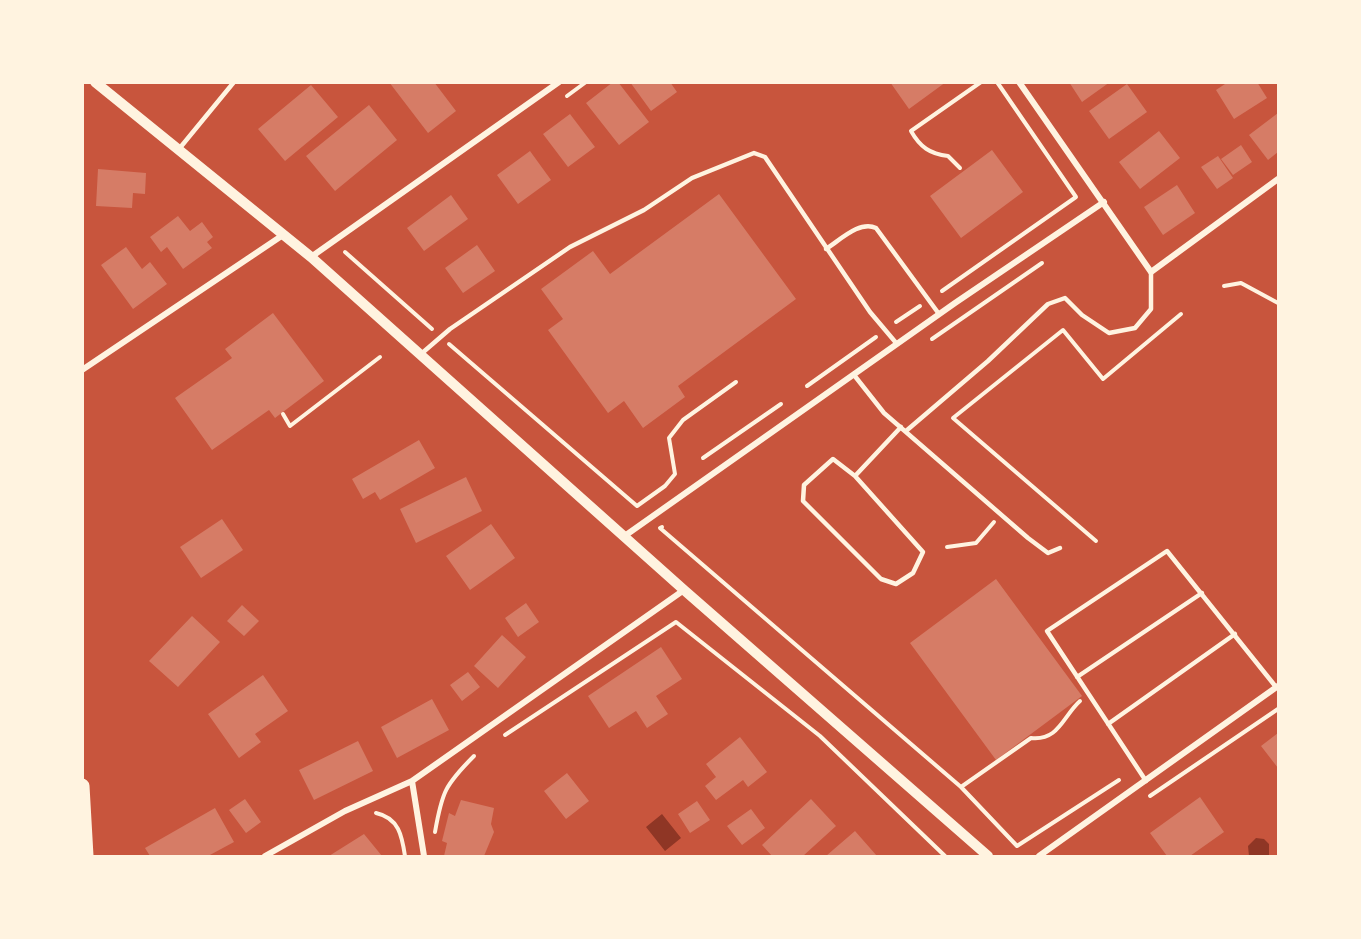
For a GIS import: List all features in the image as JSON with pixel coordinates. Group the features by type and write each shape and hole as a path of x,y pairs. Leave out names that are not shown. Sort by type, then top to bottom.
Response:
{"main road":[{"path":"82,786 86,854"}],"street":[{"path":"95,82 311,256 684,590 988,856"},
{"path":"311,256 559,82"},
{"path":"1019,82 1151,272 1278,179"},
{"path":"626,536 939,314 1104,202"},
{"path":"82,370 283,235"},
{"path":"265,856 345,811 412,781 684,590"},
{"path":"1039,856 1277,686"},
{"path":"412,781 424,856"}],"lane":[{"path":"178,149 234,82"},
{"path":"422,354 441,337 570,247 644,210 692,178 754,153 765,157 870,312 897,344"},
{"path":"826,249 862,226 870,225 876,228 939,314"},
{"path":"855,476 903,429 988,361 1048,304 1065,298 1082,315 1109,333 1135,328 1151,309 1151,272"},
{"path":"854,375 884,413 1028,538 1048,553 1060,548"},
{"path":"833,459 855,476 923,552 913,573 896,584 881,579 803,501 804,485 833,459"},
{"path":"1146,781 1047,631 1167,551 1277,686"},
{"path":"1077,677 1202,593"},
{"path":"1108,724 1235,634"}],"path":[{"path":"557,103 586,82"},
{"path":"960,168 948,156 938,155 919,146 911,131 981,82"},
{"path":"942,291 1076,197 997,82"},
{"path":"353,246 343,253 637,506 665,486 675,474 669,438 683,420 736,382"},
{"path":"930,340 1046,260"},
{"path":"1224,286 1241,283 1278,303"},
{"path":"896,322 924,304"},
{"path":"1096,542 953,418 1063,330 1103,379 1181,314"},
{"path":"807,386 881,333"},
{"path":"283,414 290,426 380,357"},
{"path":"703,458 781,404"},
{"path":"947,547 976,543 998,517"},
{"path":"669,521 660,528 961,787 1024,851"},
{"path":"502,737 676,622 820,736 945,856"},
{"path":"961,787 1031,738 1041,739 1052,734 1062,726 1068,712 1082,700"},
{"path":"1141,803 1278,709"},
{"path":"434,841 439,805 450,780 476,755"},
{"path":"1017,846 1120,779"},
{"path":"375,813 386,815 396,823 401,834 405,856"}],"shaded area":[{"path":"662,814 681,838 665,851 646,827"},
{"path":"1256,838 1264,839 1269,844 1269,856 1249,856 1248,846"}],"building":[{"path":"389,82 434,82 456,111 428,133"},
{"path":"613,82 618,82 649,122 619,145 586,103"},
{"path":"630,82 670,82 677,92 651,111"},
{"path":"890,82 946,82 909,109"},
{"path":"1069,82 1110,82 1082,102"},
{"path":"1228,82 1257,82 1267,98 1234,119 1216,90"},
{"path":"1127,84 1147,112 1109,139 1089,111"},
{"path":"311,85 338,117 285,161 258,129"},
{"path":"369,105 397,140 335,191 306,156"},
{"path":"1278,113 1278,152 1268,160 1249,135"},
{"path":"570,114 595,147 568,167 543,134"},
{"path":"1159,131 1180,158 1140,189 1119,162"},
{"path":"1241,145 1252,162 1233,175 1221,159"},
{"path":"992,150 1023,192 961,238 930,196"},
{"path":"530,151 551,180 518,204 497,175"},
{"path":"1218,156 1233,178 1217,189 1201,167"},
{"path":"98,169 146,173 145,194 133,193 132,208 96,206"},
{"path":"1177,185 1195,213 1163,235 1144,207"},
{"path":"719,194 796,299 678,386 685,397 643,428 624,401 608,413 548,330 563,319 541,289 593,251 610,274"},
{"path":"451,195 468,219 424,251 407,228"},
{"path":"178,216 190,231 202,222 213,237 207,242 212,248 183,269 167,247 161,252 150,237"},
{"path":"477,245 495,271 463,293 445,268"},
{"path":"126,247 142,269 150,262 167,284 133,309 101,265"},
{"path":"273,313 324,381 275,418 269,410 212,450 175,398 232,358 225,349"},
{"path":"419,440 435,468 380,500 375,492 363,499 352,479"},
{"path":"466,477 482,511 416,543 400,509"},
{"path":"222,519 243,550 201,578 180,547"},
{"path":"491,524 515,558 470,590 446,556"},
{"path":"996,579 1082,696 996,760 910,643"},
{"path":"526,603 539,622 518,637 505,618"},
{"path":"242,605 259,621 244,636 227,621"},
{"path":"192,616 220,642 178,687 149,661"},
{"path":"502,635 526,657 498,688 474,666"},
{"path":"661,647 682,679 656,696 668,714 647,728 636,711 609,728 588,696"},
{"path":"468,672 480,687 462,701 450,685"},
{"path":"263,675 288,711 255,734 261,742 239,758 208,714"},
{"path":"432,699 449,730 397,758 381,727"},
{"path":"1278,733 1278,768 1261,746"},
{"path":"740,737 767,772 748,787 743,780 716,800 705,786 716,777 706,764"},
{"path":"358,741 373,771 314,800 299,770"},
{"path":"567,773 589,801 566,819 544,791"},
{"path":"1200,797 1224,832 1190,856 1167,856 1150,833"},
{"path":"245,799 261,822 246,833 229,810"},
{"path":"811,799 836,826 803,856 772,856 762,845"},
{"path":"461,800 494,808 491,824 494,832 484,856 444,856 447,843 442,841 449,813 455,816"},
{"path":"697,801 710,820 690,833 678,814"},
{"path":"215,808 234,842 208,856 150,856 145,848"},
{"path":"751,809 765,828 742,845 727,826"},
{"path":"855,831 877,856 826,856"},
{"path":"364,834 382,856 329,856"}]}
